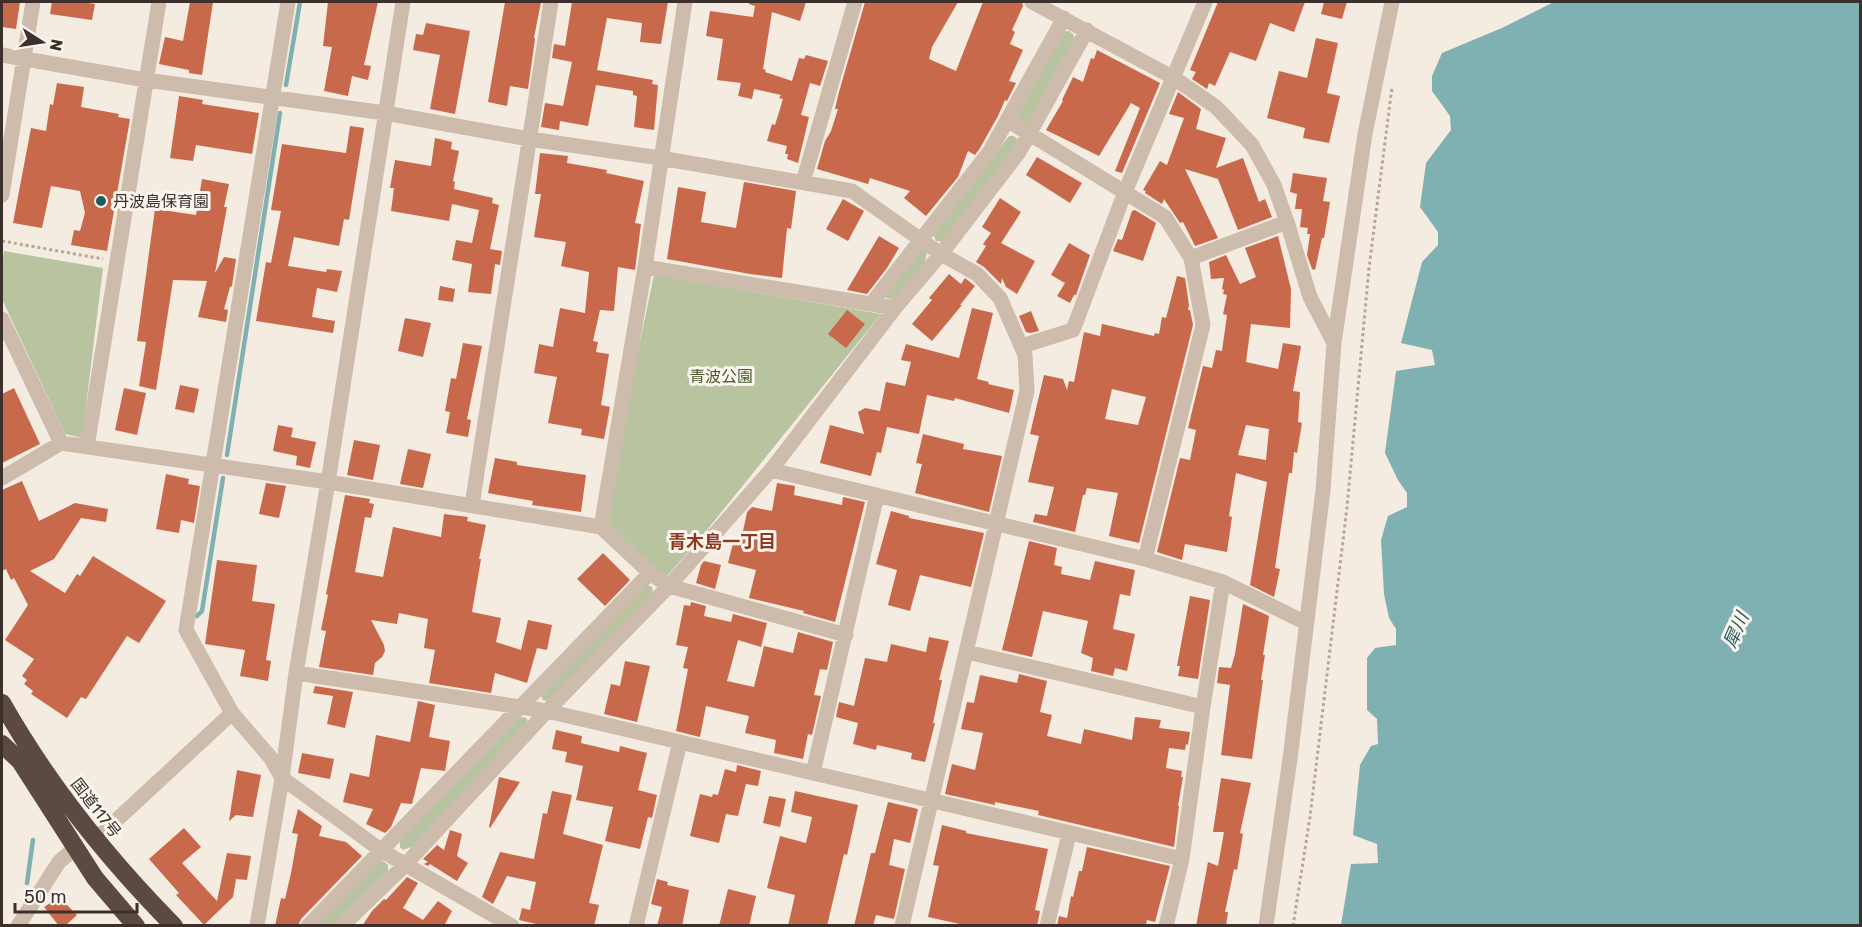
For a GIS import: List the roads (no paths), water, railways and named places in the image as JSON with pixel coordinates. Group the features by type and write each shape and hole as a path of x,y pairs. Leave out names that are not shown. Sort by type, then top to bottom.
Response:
{"highway":[{"name":"国道117号","path":"2,703 47,775 95,840 130,882 174,926"},
{"path":"2,708 20,761 74,849 95,878 136,926"},
{"path":"2,744 20,761"}],"street":[{"path":"2,195 33,2"},
{"path":"87,447 159,2"},
{"path":"288,2 186,630 232,712 270,756 282,778 381,851 505,924"},
{"path":"257,926 403,2"},
{"path":"472,505 551,2"},
{"path":"601,527 645,267 685,2"},
{"path":"803,182 855,2"},
{"path":"1032,2 1174,78 1216,107 1252,145 1274,185 1310,297 1334,343"},
{"path":"1022,346 1072,330 1125,192 1206,2"},
{"path":"1266,926 1290,759 1323,490 1334,343 1365,134 1392,2"},
{"path":"871,304 990,151 1064,18"},
{"path":"342,926 405,865 547,711 669,586 771,470 1018,152 1088,30"},
{"path":"2,55 146,80 385,113 529,139 660,158 852,191 941,254 976,274 1000,298 1022,346 1025,355 1027,391 902,926"},
{"path":"1007,120 1165,217 1191,258 1203,325 1145,559"},
{"path":"1191,258 1287,222"},
{"path":"645,267 895,308"},
{"path":"2,319 61,443"},
{"path":"2,478 61,443 328,482 601,527 650,573 669,586 846,635"},
{"path":"771,470 1145,559 1223,582 1306,623"},
{"path":"813,773 877,495"},
{"path":"308,926 650,573"},
{"path":"1166,926 1182,859 1223,582"},
{"path":"967,652 1203,707"},
{"path":"296,673 547,711 1182,859"},
{"path":"95,840 232,712"},
{"path":"636,926 680,742"},
{"path":"1047,926 1069,834"},
{"path":"18,926 59,862 74,849"}],"water":[{"name":"犀川","path":"1554,2 1860,2 1860,925 1341,925 1351,864 1378,863 1377,844 1353,835 1360,765 1371,746 1378,744 1377,719 1367,710 1367,658 1375,648 1396,645 1396,629 1389,618 1384,594 1381,540 1388,516 1407,507 1407,493 1385,453 1396,371 1435,365 1432,350 1401,343 1422,262 1438,245 1438,232 1420,207 1426,163 1451,130 1450,116 1432,91 1432,76 1442,53 1502,28"}],"waterway":[{"path":"286,85 300,2"},
{"path":"227,455 280,113"},
{"path":"197,616 202,611 223,478"},
{"path":"27,883 33,840"}],"place":[{"name":"丹波島保育園","path":"101,201"}],"district":[{"name":"青木島一丁目","path":"722,542"}],"park label":[{"name":"青波公園","path":"721,376"}]}
